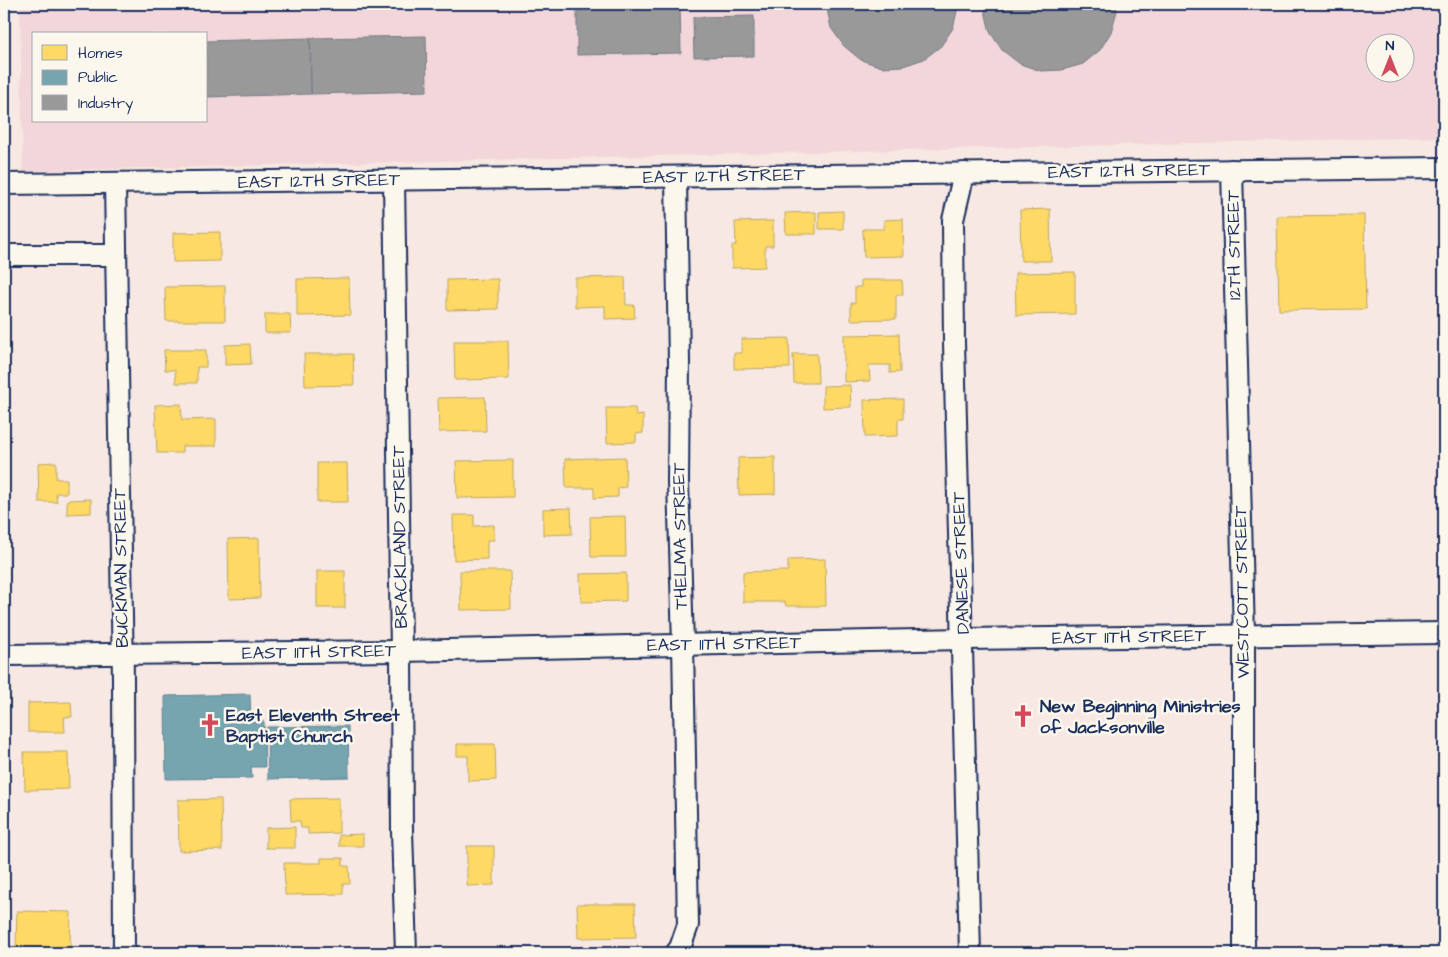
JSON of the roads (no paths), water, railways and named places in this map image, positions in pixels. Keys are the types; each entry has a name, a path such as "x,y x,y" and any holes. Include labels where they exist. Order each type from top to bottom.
{"street":[{"name":"EAST 12TH STREET","path":"4,184 1444,168"},
{"name":"12TH STREET","path":"1232,170 1235,320"},
{"name":"DANESE STREET","path":"964,173 953,220 954,343 970,953"},
{"name":"THELMA STREET","path":"676,177 679,362 678,482 688,925 680,948 676,953"},
{"name":"BRACKLAND STREET","path":"394,180 406,953"},
{"name":"BUCKMAN STREET","path":"115,183 124,953"},
{"path":"4,255 116,255"},
{"name":"WESTCOTT STREET","path":"1235,320 1244,636 1244,953"},
{"name":"EAST 11TH STREET","path":"4,655 401,651 963,639 1444,633"}],"place":[{"name":"New Beginning Ministries of Jacksonville","path":"1023,716"},
{"name":"East Eleventh Street Baptist Church","path":"210,725"}]}
